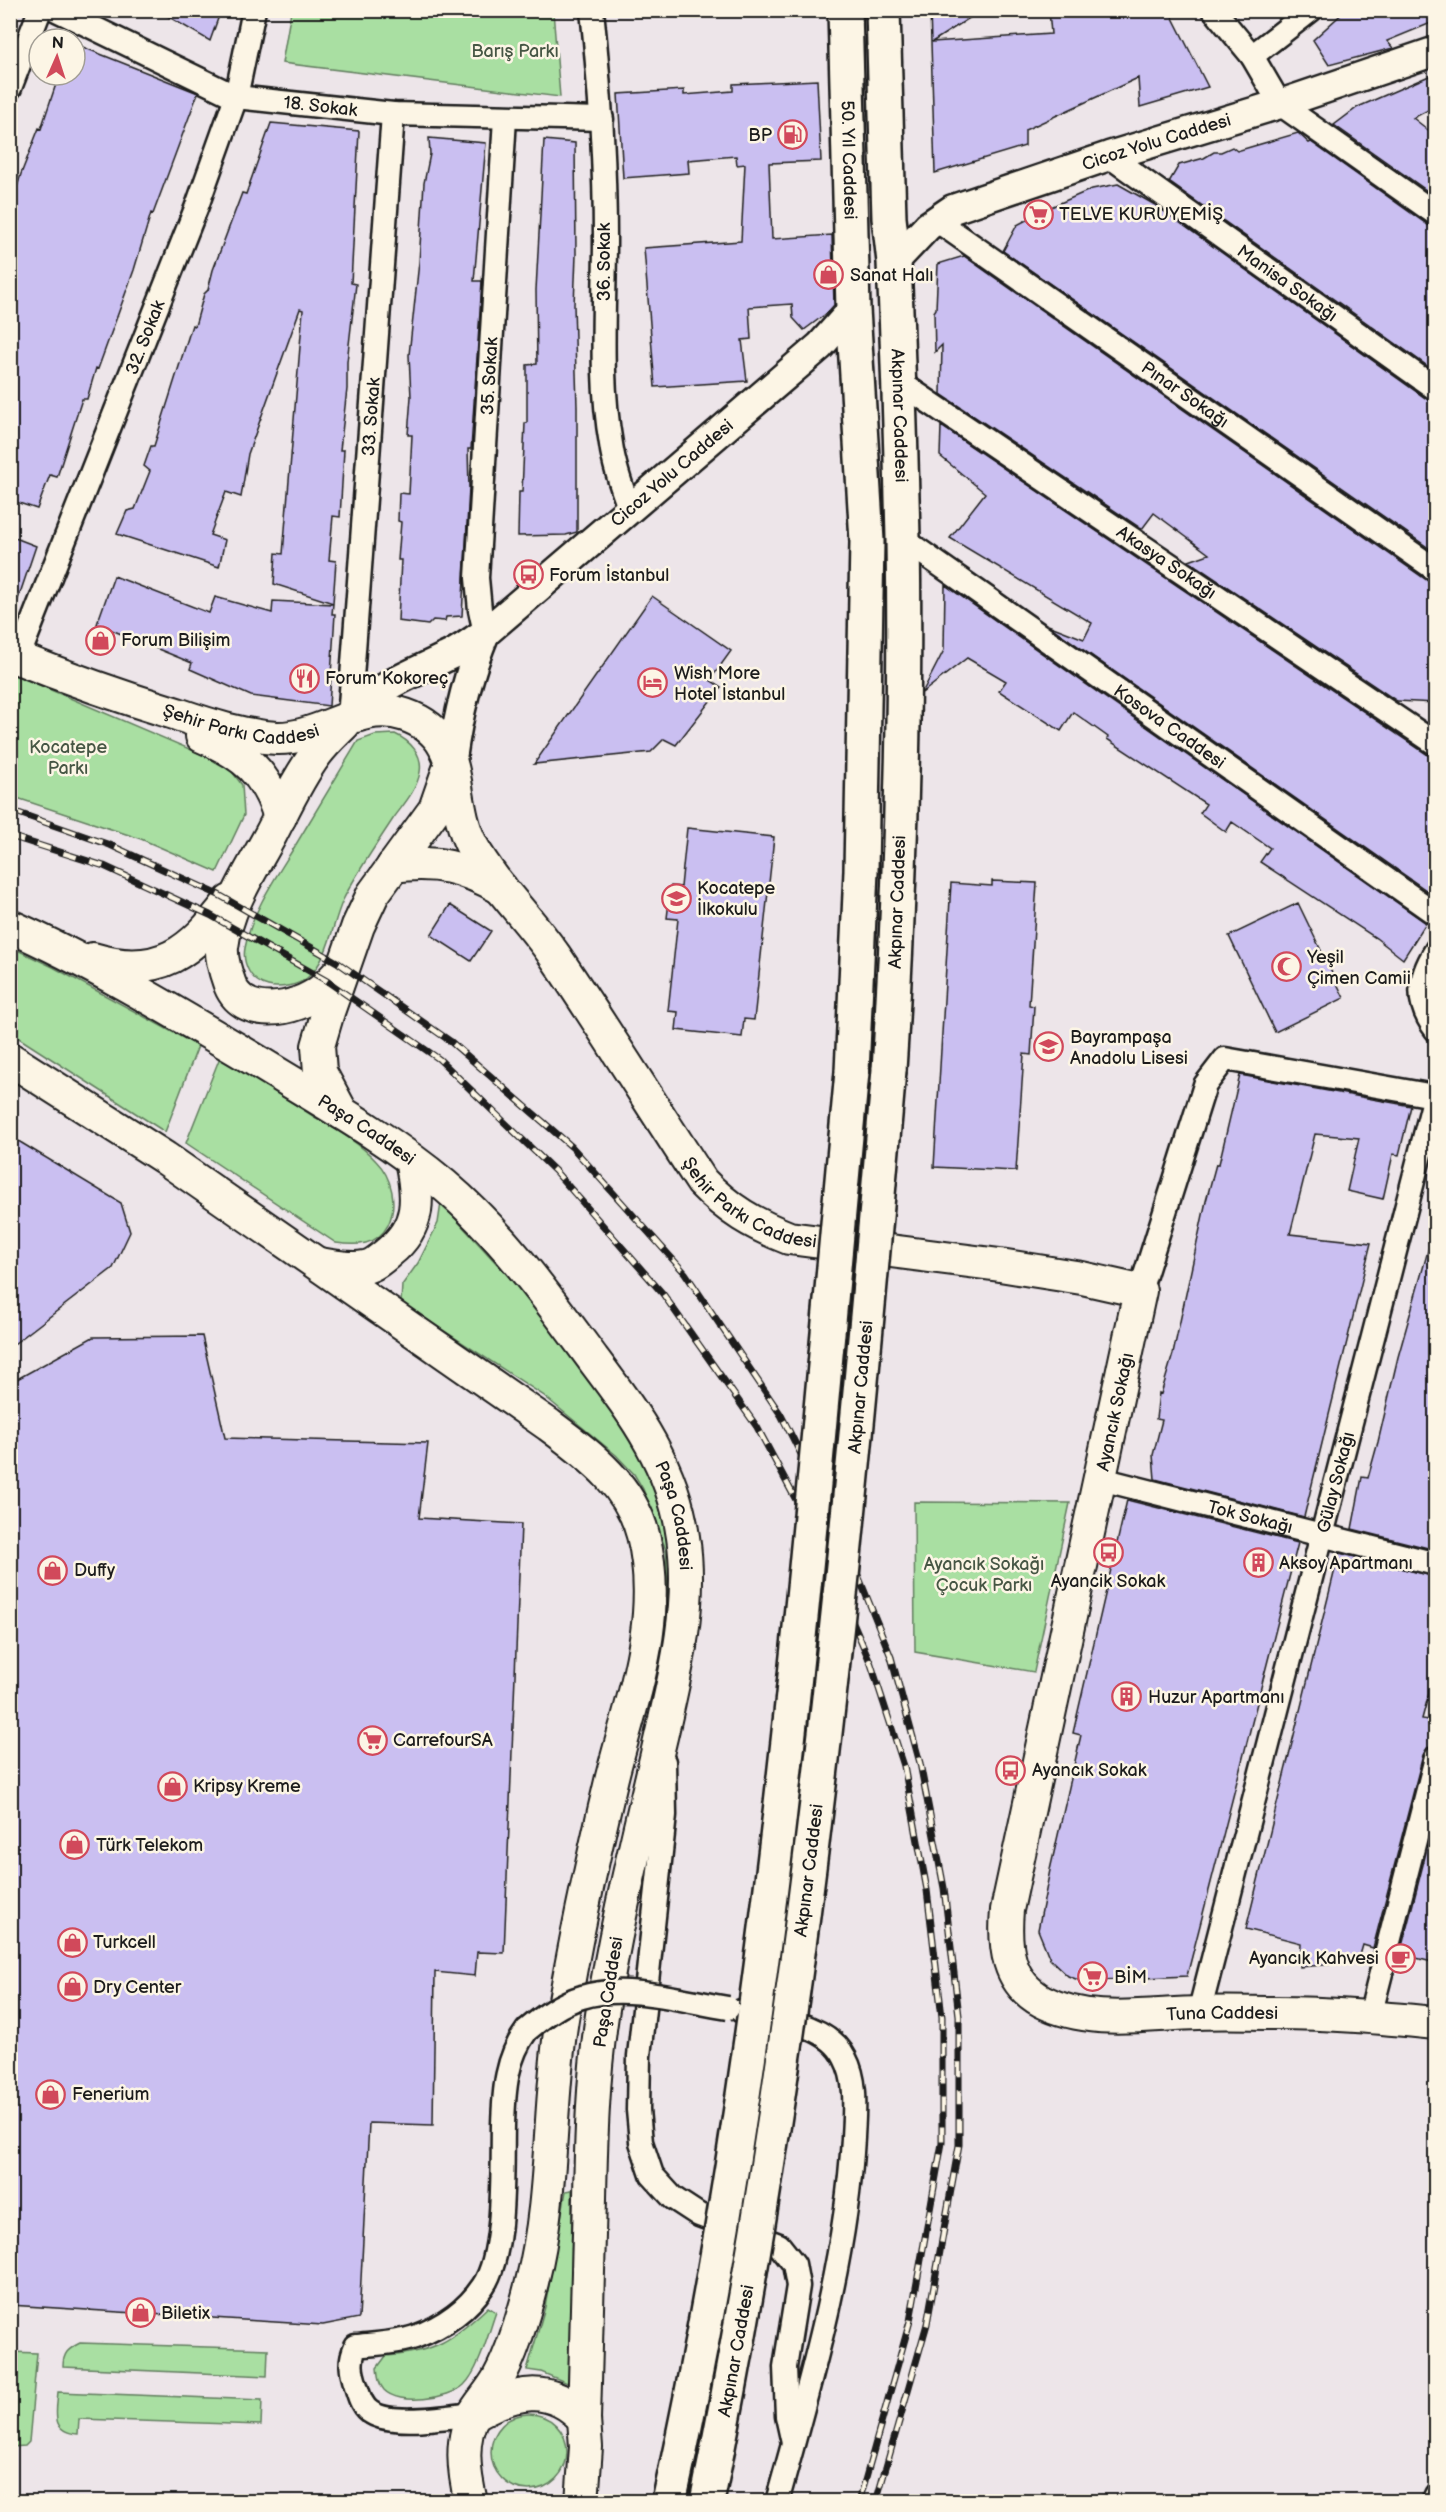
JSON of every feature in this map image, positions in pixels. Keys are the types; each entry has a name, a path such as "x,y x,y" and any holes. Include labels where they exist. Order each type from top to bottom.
{"main road":[{"name":"50. Yıl Caddesi","path":"845,10 853,309"},
{"name":"50. Yıl Caddesi","path":"883,10 889,218 894,262"},
{"path":"853,309 894,262"},
{"name":"Akpınar Caddesi","path":"707,2502 758,2233 804,1908 836,1627 890,1070 895,984 902,736 903,539 894,262"},
{"name":"Akpınar Caddesi","path":"669,2502 706,2323 727,2198 769,1900 791,1709 852,1072 861,871 867,541 853,309"},
{"name":"Şehir Parkı Caddesi","path":"14,656 132,700 243,734 278,738 305,735 368,711 385,710 404,714 426,724 445,745 452,759 461,823 473,848 501,889 554,953 702,1182 724,1204 756,1225 789,1238 1000,1265 1082,1278 1140,1291"},
{"name":"Şehir Parkı Caddesi","path":"132,700 187,729 224,745 245,758 273,796 280,817"},
{"name":"Şehir Parkı Caddesi","path":"349,719 316,754 244,884 228,918 222,949 225,970 232,993 241,1003 261,1008 282,1009 300,1003 321,991 341,971 373,894 435,809 452,759"},
{"name":"Şehir Parkı Caddesi","path":"393,866 415,863 453,867 477,874 501,889"},
{"path":"57,948 119,966 147,966 172,958 213,924 244,884"},
{"name":"Paşa Caddesi","path":"10,926 57,948 218,1038 342,1114 411,1160 445,1186 517,1261 629,1407 663,1464 676,1500 684,1539 686,1589 673,1678 610,1967 593,2085 584,2419 586,2447 578,2499"},
{"path":"341,971 318,1046 320,1072 342,1114"},
{"name":"Paşa Caddesi","path":"10,1059 165,1158 549,1425 594,1460 614,1479 633,1507 643,1535 649,1568 650,1603 646,1641 633,1703 593,1861 561,2020 543,2227 532,2281 516,2334 498,2378 473,2414 464,2439 477,2498"},
{"path":"318,1264 348,1268 367,1267 404,1239 412,1225 417,1202 416,1181 411,1160"},
{"name":"Ayancık Sokağı","path":"1019,1983 1008,1961 1005,1939 1007,1910 1140,1291"},
{"name":"Tuna Caddesi","path":"1019,1983 1041,2001 1067,2011 1099,2016 1280,2013 1370,2016 1436,2023"},
{"path":"473,2414 500,2399 524,2393 549,2396 572,2405 584,2419"}],"street":[{"path":"10,88 40,10"},
{"name":"18. Sokak","path":"57,10 236,97 393,114 602,119"},
{"name":"32. Sokak","path":"14,656 197,206 236,97 254,10"},
{"name":"36. Sokak","path":"592,10 602,119 605,238 603,338 607,409 611,445 630,510"},
{"path":"1214,10 1252,56 1280,104 1436,214"},
{"path":"1252,56 1311,10"},
{"name":"Cicoz Yolu Caddesi","path":"894,262 936,220 953,209 1109,156 1280,104 1436,51"},
{"name":"33. Sokak","path":"349,719 393,114"},
{"name":"35. Sokak","path":"485,633 477,578 505,118"},
{"name":"Manisa Sokağı","path":"1109,156 1436,389"},
{"name":"Pınar Sokağı","path":"936,220 1436,570"},
{"name":"Cicoz Yolu Caddesi","path":"349,719 366,700 394,681 446,657 485,633 820,346 853,309"},
{"name":"Akasya Sokağı","path":"898,381 1436,744"},
{"name":"Kosova Caddesi","path":"903,539 1436,914"},
{"path":"452,759 467,681 485,633"},
{"path":"1436,950 1420,986 1422,1006 1436,1030"},
{"name":"Ayancık Sokağı","path":"1140,1291 1205,1085 1225,1059 1435,1094"},
{"name":"Gülay Sokağı","path":"1199,2013 1435,1094"},
{"name":"Tok Sokağı","path":"1101,1479 1436,1564"},
{"path":"663,1726 665,1815 639,2056 638,2110 641,2142 651,2175 673,2198 699,2215 779,2245 794,2264 798,2286 785,2367 787,2416 793,2443"},
{"path":"1370,2016 1436,1758"},
{"path":"473,2414 428,2420 372,2414 362,2403 350,2366 357,2346 413,2338 442,2326 465,2307 484,2285 494,2261 501,2207 507,2070 518,2042 527,2030 552,2010 583,1996 610,1993 642,1993 728,2008 806,2026 830,2040 845,2057 852,2080 855,2105 852,2158 844,2228 820,2339 777,2502"},
{"path":"1433,2502 1436,2494"}],"green space":[{"name":"Barış Parkı","path":"291,11 553,11 560,97 282,63"},
{"name":"Kocatepe Parkı","path":"11,673 227,765 242,785 244,815 217,872 141,839 11,796"},
{"path":"395,734 410,744 419,759 420,772 413,791 348,890 325,952 314,970 307,978 283,987 262,984 249,972 244,954 248,934 266,895 358,741 375,735"},
{"path":"11,947 53,967 198,1046 165,1132 11,1033"},
{"path":"220,1057 346,1136 382,1167 392,1191 393,1208 388,1225 378,1237 359,1244 336,1243 186,1143"},
{"path":"441,1203 532,1302 618,1416 656,1479 671,1541 671,1621 660,1668 668,1595 666,1550 643,1489 634,1474 616,1455 543,1395 401,1303 402,1285 418,1263 438,1223"},
{"name":"Ayancık Sokağı Çocuk Parkı","path":"914,1502 1070,1503 1034,1672 915,1652"},
{"path":"572,2190 570,2384 541,2372 527,2370 545,2307 566,2191"},
{"path":"488,2307 496,2312 479,2361 464,2385 447,2394 424,2399 401,2398 384,2390 379,2382 377,2368 386,2356 418,2351 442,2343"},
{"path":"80,2343 268,2349 267,2376 63,2367 67,2352"},
{"path":"11,2352 37,2353 29,2442 25,2446 11,2447"},
{"path":"58,2392 262,2400 261,2425 79,2419 78,2434 69,2433 59,2426 57,2420"},
{"path":"522,2414 536,2414 550,2420 561,2431 567,2445 564,2467 556,2479 536,2490 522,2490 508,2484 497,2473 491,2459 491,2445 497,2431 508,2420"}],"building":[{"path":"157,10 221,10 210,41"},
{"path":"930,10 982,10 932,42 1051,34 1049,10 1104,10 1104,17 1171,14 1208,87 1140,107 1138,78 1025,130 1025,146 935,173"},
{"path":"1346,10 1436,10 1436,21 1387,41 1393,48 1329,65 1313,40"},
{"path":"87,49 198,93 153,214 151,213 134,270 98,369 96,368 87,399 82,399 57,477 50,475 37,509 10,500 10,210 21,174 39,128 41,129 55,87 87,87"},
{"path":"1436,73 1436,106 1413,118 1436,136 1436,197 1334,125 1358,107"},
{"path":"817,80 821,161 769,163 772,239 832,235 834,305 804,330 793,318 792,304 749,307 751,339 742,340 747,381 655,387 644,248 741,241 745,164 737,165 736,156 688,160 689,173 623,178 618,94 684,90 684,95 733,91 733,84"},
{"path":"271,123 359,131 351,283 356,284 340,450 344,450 340,517 333,516 329,560 336,561 333,603 274,584 276,553 283,554 303,310 300,309 248,454 241,497 226,492 210,535 225,540 219,567 117,534 127,511 135,509 150,471 144,466 151,446 154,446 192,325 195,326 204,294 208,290 213,270 242,193 246,194"},
{"path":"1298,133 1309,143 1311,142 1428,225 1436,227 1436,372 1169,182 1179,165 1232,147 1237,151"},
{"path":"429,138 486,143 474,281 482,281 471,449 468,449 469,488 462,616 446,617 445,621 433,620 428,625 398,621 401,560 398,560 401,522 398,521 399,493 409,494 412,435 408,435 411,397 409,355 419,262 424,183 430,154"},
{"path":"544,140 575,143 574,305 577,532 566,535 518,536 519,492 522,492 525,423 527,423 527,365 537,364 536,290"},
{"path":"1118,184 1155,205 1428,400 1436,402 1436,553 1003,251 1017,225 1092,189"},
{"path":"964,256 1428,581 1436,583 1436,703 1397,701 1189,561 1209,554 1154,513 1142,529 941,394 942,345 935,352 934,312 938,264"},
{"path":"941,426 1428,755 1436,757 1436,897 1048,625 1084,639 1092,623 950,538 985,493 940,456"},
{"path":"10,536 36,546 14,611 10,610"},
{"path":"114,576 209,613 215,597 272,613 273,601 333,604 332,614 335,614 329,706 251,696 190,669 192,663 97,624"},
{"path":"945,585 1426,923 1403,959 1376,938 1260,862 1270,848 1232,822 1226,832 1200,813 1206,804 1107,739 1108,737 1073,712 1061,731 999,691 1006,681 967,658 922,693 944,650"},
{"name":"Wish More Hotel İstanbul","path":"652,596 731,651 710,680 721,687 676,745 664,739 651,752 534,764"},
{"path":"687,828 774,837 754,1020 744,1019 742,1037 676,1030 678,1012 668,1011 678,919 667,918 671,886 681,887"},
{"path":"992,881 1037,883 1029,1005 1034,1006 1031,1055 1024,1054 1016,1171 934,1167 951,883 992,886"},
{"name":"Yeşil Çimen Camii","path":"1298,903 1344,998 1275,1032 1229,936"},
{"path":"450,905 491,931 471,961 431,935"},
{"path":"1240,1075 1411,1106 1399,1155 1393,1154 1383,1199 1347,1191 1359,1138 1315,1134 1290,1234 1371,1243 1304,1517 1155,1479 1153,1455 1162,1420 1156,1419 1159,1393 1161,1394 1173,1354 1206,1201 1216,1164 1219,1164"},
{"path":"10,1136 121,1203 130,1232 113,1268 10,1347"},
{"path":"1429,1247 1436,1248 1436,1550 1352,1529 1362,1477 1368,1478 1398,1357"},
{"path":"202,1336 225,1438 428,1443 419,1518 521,1524 504,1953 477,1952 475,1976 435,1972 433,2125 369,2123 359,2318 323,2325 10,2305 10,1383 93,1337"},
{"path":"1127,1500 1298,1543 1187,1976 1081,1981 1068,1976 1050,1959 1038,1930 1081,1735 1073,1733"},
{"path":"1339,1553 1436,1577 1436,1668 1422,1719 1436,1721 1436,1745 1427,1748 1423,1755 1373,1948 1363,1945 1358,1962 1300,1967 1301,1943 1246,1929"},
{"path":"1436,1814 1436,1963 1400,1954"}],"railway":[{"path":"10,810 110,845 219,895 337,962 450,1041 572,1147 685,1273 781,1415 841,1533 891,1657 920,1763 944,1888 959,2016 959,2145 927,2324 876,2502"},
{"path":"10,836 104,866 210,915 327,981 439,1059 555,1171 663,1294 757,1427 819,1543 871,1664 904,1766 927,1890 942,2017 942,2143 910,2321 859,2502"}],"place":[{"name":"BP","path":"793,135"},
{"name":"TELVE KURUYEMİŞ","path":"1038,214"},
{"name":"Sanat Halı","path":"829,275"},
{"name":"Forum İstanbul","path":"528,575"},
{"name":"Forum Bilişim","path":"100,640"},
{"name":"Forum Kokoreç","path":"304,678"},
{"name":"Wish More Hotel İstanbul","path":"653,683"},
{"name":"Kocatepe İlkokulu","path":"676,898"},
{"name":"Yeşil Çimen Camii","path":"1286,967"},
{"name":"Bayrampaşa Anadolu Lisesi","path":"1049,1047"},
{"name":"Ayancik Sokak","path":"1108,1552"},
{"name":"Aksoy Apartmanı","path":"1258,1563"},
{"name":"Duffy","path":"53,1570"},
{"name":"Huzur Apartmanı","path":"1127,1697"},
{"name":"CarrefourSA","path":"372,1740"},
{"name":"Ayancık Sokak","path":"1011,1770"},
{"name":"Kripsy Kreme","path":"172,1786"},
{"name":"Türk Telekom","path":"75,1845"},
{"name":"Turkcell","path":"72,1942"},
{"name":"Ayancık Kahvesi","path":"1400,1958"},
{"name":"BİM","path":"1093,1977"},
{"name":"Dry Center","path":"72,1987"},
{"name":"Fenerium","path":"51,2094"},
{"name":"Biletix","path":"140,2313"}]}
